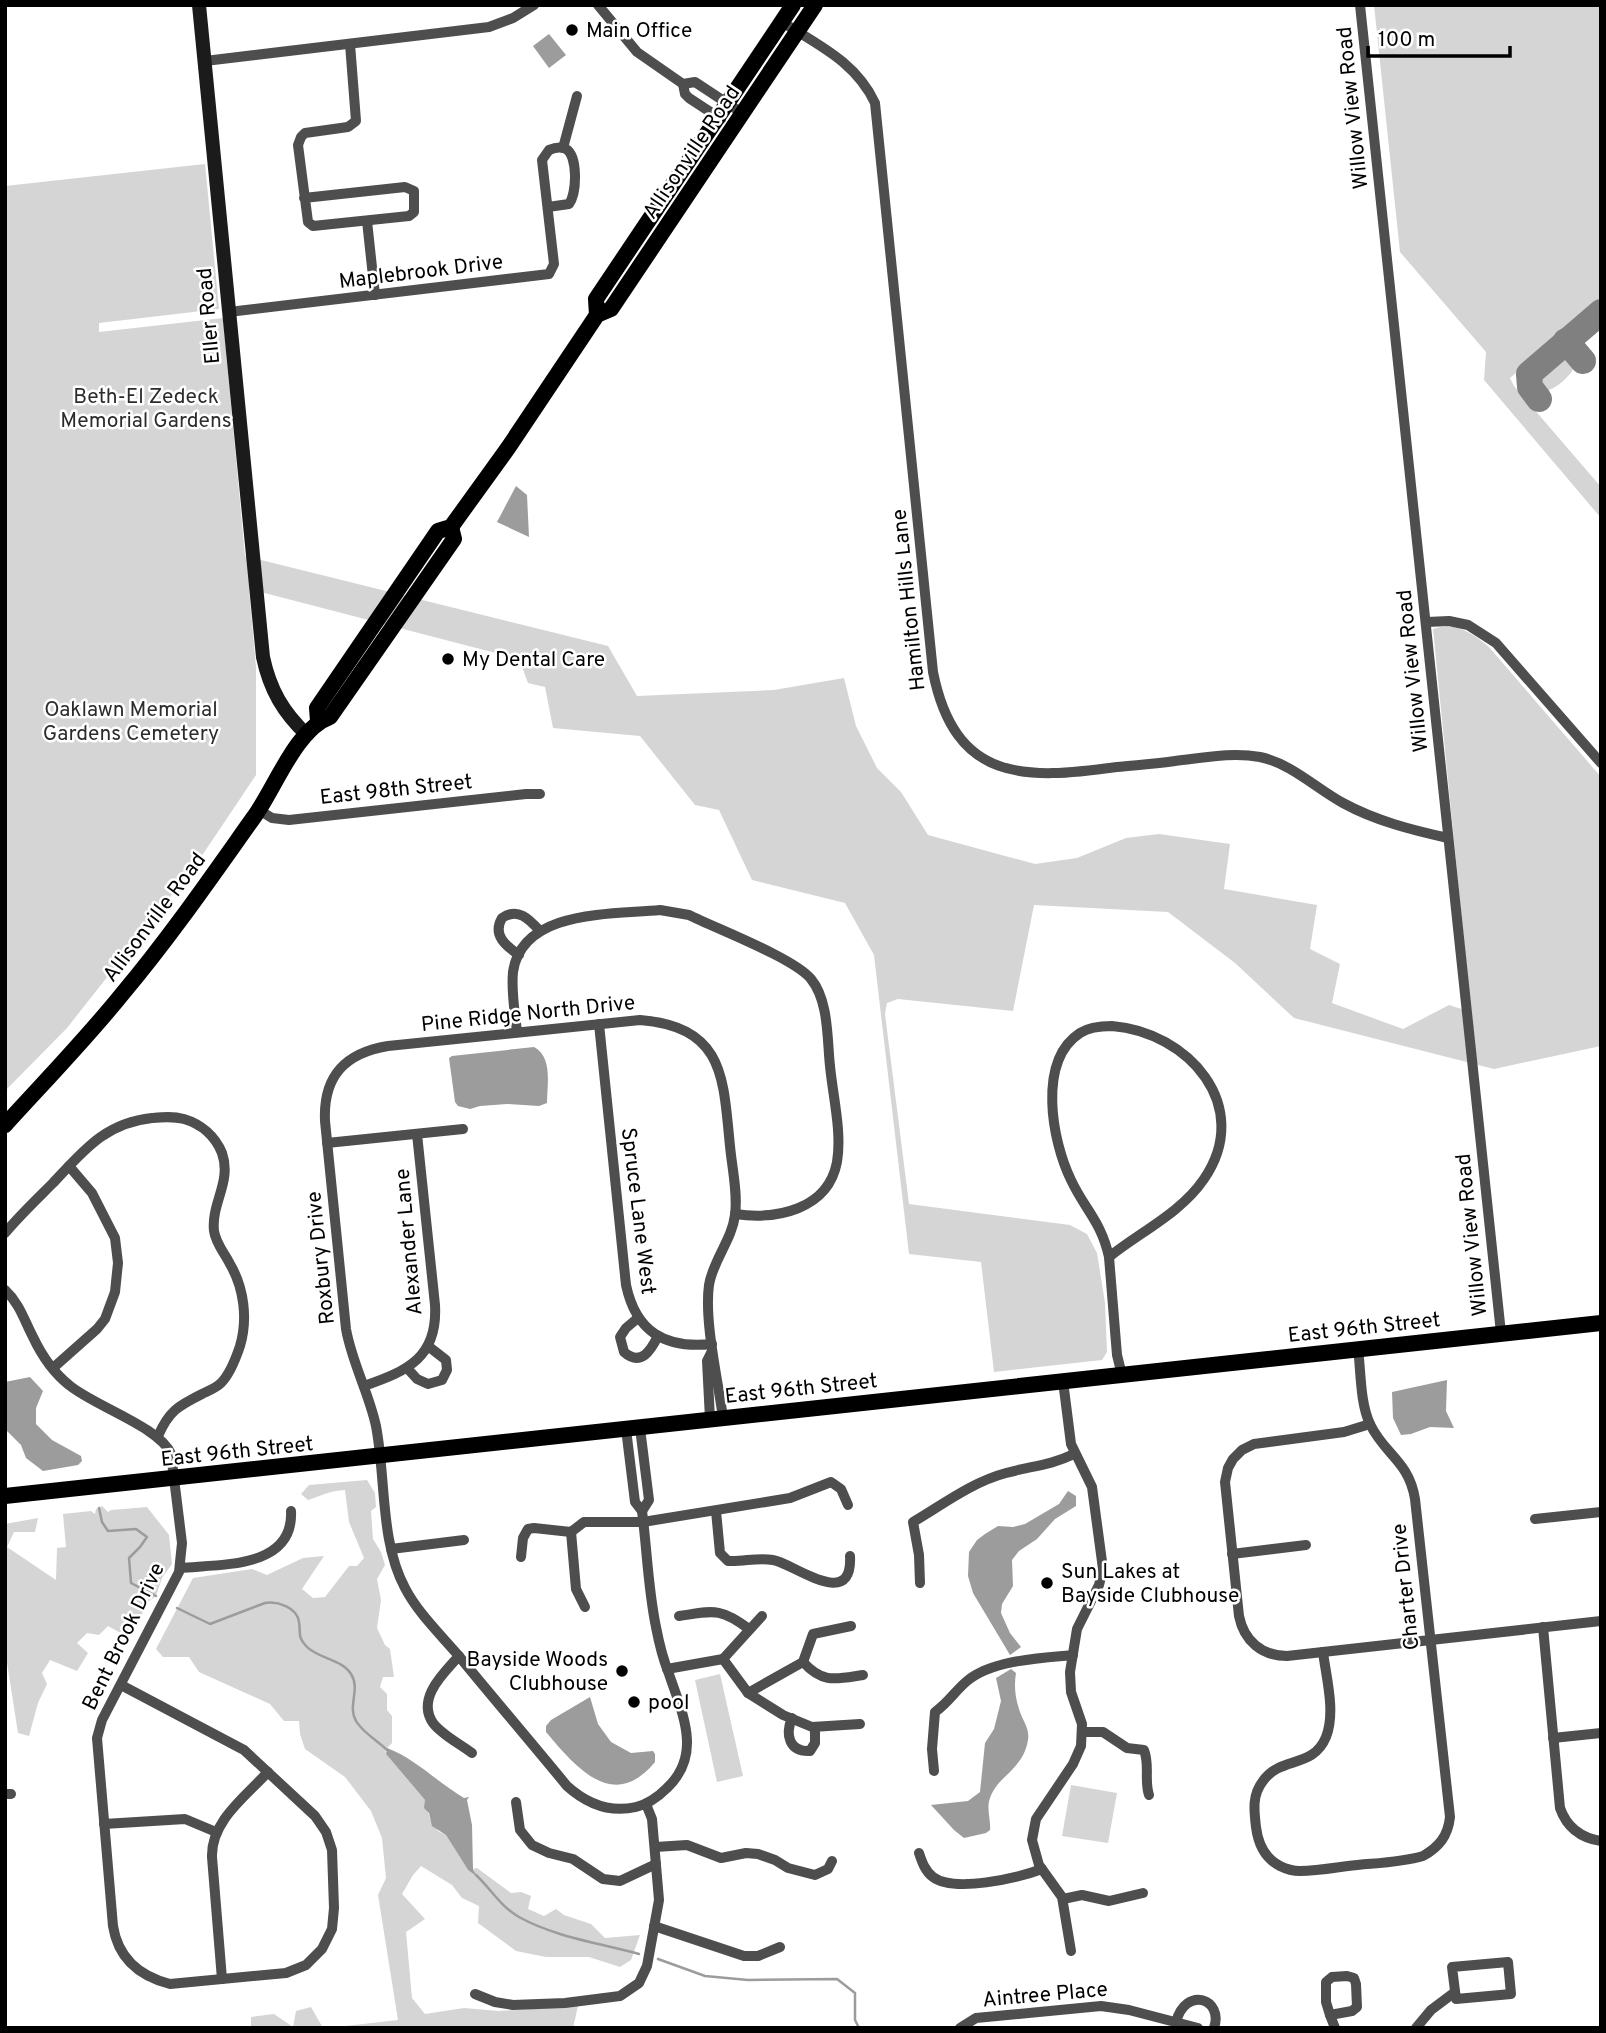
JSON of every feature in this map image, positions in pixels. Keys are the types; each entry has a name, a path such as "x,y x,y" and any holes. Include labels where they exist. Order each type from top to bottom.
{"main road":[{"name":"Allisonville Road","path":"597,314 596,299 793,5"},
{"name":"Allisonville Road","path":"5,1125 131,984 259,810 292,753 318,721 317,708 438,531 452,527 597,314 611,309 815,5"},
{"name":"East 96th Street","path":"5,1496 1601,1322"}],"street":[{"name":"Eller Road","path":"199,5 263,657 278,701 285,713 307,735"},
{"path":"205,61 489,27 513,18 534,5"},
{"path":"598,5 637,52 683,84 685,94 689,98 719,117 738,120"},
{"name":"Willow View Road","path":"1360,5 1501,1334"},
{"name":"Hamilton Hills Lane","path":"782,22 852,68 870,91 875,103 933,673 938,699 945,716 965,744 1002,768 1039,775 1210,756 1263,758 1281,763 1342,802 1374,818 1448,838"},
{"path":"304,198 405,187 414,191 414,212 410,216 367,221 313,226 308,222 304,198 298,145 300,137 311,131 348,127 356,121 350,44"},
{"path":"683,84 695,82 728,103 738,120"},
{"name":"Maplebrook Drive","path":"229,312 549,274 554,264 542,159 549,150 563,148 577,96"},
{"path":"548,207 569,204 575,194 572,156 563,148"},
{"path":"367,221 375,295"},
{"path":"1427,622 1458,622 1477,630 1496,643 1601,763"},
{"name":"East 98th Street","path":"259,810 272,818 289,820 540,794"},
{"path":"517,1032 513,980 519,955 525,944 540,931 561,921 580,918 660,910 689,915 805,971 819,994 838,1144 833,1177 809,1204 795,1210 775,1215 735,1214 709,1287 712,1347 707,1361 717,1418"},
{"path":"519,955 501,939 498,929 502,919 511,913 522,915 540,931"},
{"name":"Pine Ridge North Drive","path":"349,1060 368,1049 388,1046 640,1020 664,1023 698,1039 706,1047 722,1077 735,1214"},
{"name":"Spruce Lane West","path":"599,1024 626,1285 632,1309 658,1336 668,1341 712,1347"},
{"path":"1109,1257 1186,1201 1197,1188 1218,1151 1220,1125 1215,1091 1203,1072 1155,1037 1127,1027 1112,1026 1081,1032 1065,1048 1055,1074 1053,1108 1061,1155 1078,1194 1101,1228 1109,1257 1117,1355 1122,1375"},
{"name":"Roxbury Drive","path":"349,1060 339,1070 326,1095 324,1109 327,1143 348,1336 371,1407 381,1456 391,1549 398,1572 407,1592 573,1792 604,1808 630,1808 646,1804"},
{"path":"5,1233 69,1166 105,1133 135,1120 167,1117 187,1120 205,1129 222,1155 225,1181 214,1216 214,1228 216,1241 235,1274 244,1315 240,1345 233,1365 220,1384 175,1408 158,1436 68,1384 53,1368 33,1338 23,1312 5,1290"},
{"path":"327,1143 463,1129"},
{"name":"Alexander Lane","path":"417,1134 436,1305 435,1327 428,1346"},
{"path":"53,1368 105,1319 115,1292 118,1263 115,1238 92,1192 69,1166"},
{"path":"638,1318 620,1337 624,1352 634,1358 643,1357 658,1336"},
{"path":"364,1386 407,1368 428,1346 446,1360 447,1370 442,1380 428,1384 417,1379 407,1368"},
{"name":"Charter Drive","path":"1323,1651 1329,1717 1323,1742 1311,1756 1300,1762 1278,1767 1269,1773 1255,1797 1254,1811 1259,1843 1266,1856 1280,1867 1301,1871 1412,1859 1433,1850 1445,1835 1449,1812 1413,1486 1401,1463 1370,1424 1358,1348"},
{"path":"1063,1381 1070,1440 1074,1454 1090,1480 1103,1564 1099,1585 1077,1629 1073,1655 1070,1685 1082,1732 1075,1760 1033,1827 1033,1850 1042,1869 1063,1899 1071,1951"},
{"path":"1370,1424 1345,1432 1264,1441 1242,1450 1230,1464 1225,1482 1232,1554 1240,1622 1251,1643 1266,1653 1280,1656 1601,1621"},
{"path":"475,1994 495,2002 513,2004 565,2003 620,1996 632,1989 644,1975 659,1900 652,1819 646,1804 664,1792 675,1780 686,1752 686,1724 667,1670 654,1620 643,1516 635,1502 633,1428"},
{"name":"Bent Brook Drive","path":"158,1436 171,1454 182,1543 180,1568 103,1720 97,1741 113,1930 120,1951 137,1970 157,1981 170,1984 222,1979"},
{"path":"920,1583 919,1555 913,1522 971,1487 1006,1473 1049,1465 1074,1454"},
{"path":"521,1557 523,1538 528,1529 571,1532 584,1522 716,1511 790,1498 831,1482 839,1486 848,1504"},
{"path":"180,1568 261,1558 274,1551 285,1537 290,1525 291,1511"},
{"path":"716,1511 720,1553 728,1561 777,1560 812,1579 830,1583 838,1582 845,1576 850,1556"},
{"path":"1535,1519 1601,1512"},
{"path":"571,1532 576,1590 585,1607"},
{"path":"391,1549 464,1540"},
{"path":"1232,1554 1306,1545"},
{"path":"679,1616 724,1613 749,1629"},
{"path":"667,1670 723,1659 762,1616"},
{"path":"748,1693 803,1662 813,1634 851,1626"},
{"path":"1543,1627 1560,1808 1569,1825 1583,1836 1601,1841"},
{"path":"934,1771 932,1749 936,1712 965,1682 1010,1662 1073,1655"},
{"path":"459,1656 435,1684 430,1697 430,1713 438,1727 472,1753"},
{"path":"723,1659 748,1693 792,1718 815,1727 860,1724"},
{"path":"803,1662 815,1674 828,1679 863,1675"},
{"path":"121,1685 247,1753 268,1772 315,1816 331,1845 334,1921 327,1941 314,1958 306,1965 286,1973 222,1979 212,1857 216,1832 224,1819 268,1772"},
{"path":"792,1718 788,1738 800,1751 810,1751 814,1747 815,1727"},
{"path":"1082,1732 1102,1732 1127,1748 1144,1750 1149,1795"},
{"path":"1553,1738 1601,1733"},
{"path":"516,1802 520,1830 532,1845 572,1859 603,1880 620,1881 656,1864"},
{"path":"104,1824 185,1819 216,1832"},
{"path":"655,1847 687,1845 721,1858 746,1853 758,1854 788,1868 812,1875 823,1872 832,1861"},
{"path":"919,1853 930,1874 950,1884 1014,1878 1042,1869"},
{"path":"1063,1899 1082,1895 1109,1901 1143,1893"},
{"path":"654,1926 744,1956 758,1956 780,1947"},
{"path":"1508,1962 1511,1994 1455,1999 1455,1992 1452,1967 1508,1962"},
{"path":"1330,2015 1356,2008 1356,1984 1351,1977 1332,1977 1326,1982 1325,1993 1330,2015 1335,2028"},
{"path":"1416,2028 1431,2010 1455,1992"},
{"path":"1176,2022 1182,2006 1190,2000 1198,2000 1213,2008 1216,2017 1214,2028"},
{"name":"Aintree Place","path":"960,2028 976,2018 1092,2006 1115,2007 1198,2028"}],"green space":[{"path":"1374,5 1601,5 1601,300 1510,378 1601,487 1601,518 1484,380 1486,352 1400,252"},
{"path":"205,164 219,309 99,323 99,332 223,318 245,556 608,646 637,696 774,690 844,678 856,726 877,768 901,792 928,835 1035,864 1077,858 1126,838 1159,834 1230,844 1224,889 1317,905 1310,949 1340,964 1332,1003 1403,1029 1449,1005 1471,1012 1433,629 1456,627 1489,647 1601,777 1601,1046 1494,1069 1294,1018 1235,963 1168,912 1034,905 1013,1011 898,999 887,1003 885,1014 909,1204 1070,1225 1087,1234 1097,1253 1105,1303 1107,1352 1102,1360 994,1372 981,1262 909,1254 874,955 845,903 752,880 719,810 695,805 640,736 553,728 545,687 528,683 519,659 249,589 256,667 256,775 197,863 67,1028 5,1091 5,186"},
{"path":"1561,357 1568,357 1575,365 1558,385 1545,391 1539,384 1539,376"},
{"path":"367,1480 375,1493 376,1507 371,1511 373,1539 385,1565 377,1579 381,1600 377,1628 385,1645 390,1649 394,1677 383,1677 380,1687 387,1694 387,1710 392,1716 392,1743 385,1750 386,1754 425,1800 430,1819 438,1831 446,1835 468,1870 477,1868 511,1893 521,1892 531,1896 528,1909 544,1916 556,1909 564,1915 591,1924 605,1938 640,1935 631,1960 620,1967 589,1957 546,1957 516,1951 478,1923 479,1906 462,1898 452,1885 421,1866 402,1894 425,1919 406,1932 412,1998 425,2014 464,2008 499,2011 578,2006 573,2028 328,2028 398,2020 378,1895 386,1878 382,1838 371,1811 345,1777 305,1749 299,1721 284,1721 270,1704 199,1672 189,1657 163,1657 156,1649 193,1578 252,1569 267,1575 303,1558 324,1556 302,1589 313,1598 325,1597 349,1566 357,1566 364,1558 349,1522 345,1490 308,1500 301,1494 309,1485"},
{"path":"102,1506 108,1512 147,1507 169,1535 172,1564 162,1578 156,1596 145,1604 141,1618 126,1636 108,1626 99,1635 87,1633 77,1643 88,1653 77,1671 50,1660 42,1673 47,1684 38,1703 29,1736 18,1733 5,1650 5,1524 38,1518 35,1532 14,1532 7,1547 56,1580 57,1548 66,1547 63,1514 91,1511 95,1514 96,1509"},
{"path":"720,1674 743,1776 717,1782 695,1680"},
{"path":"1071,1785 1117,1793 1108,1843 1062,1836"},
{"path":"311,2007 323,2028 251,2028 251,2017 274,2014 293,2027 296,2011"}],"shaded area":[{"path":"549,34 566,55 549,68 533,46"},
{"path":"516,486 527,495 529,537 497,522"},
{"path":"534,1047 544,1057 546,1064 547,1103 539,1106 507,1104 470,1109 458,1106 455,1102 449,1058"},
{"path":"30,1377 43,1391 36,1408 36,1424 52,1440 81,1456 82,1461 78,1465 43,1471 26,1458 21,1445 5,1429 5,1382"},
{"path":"1447,1380 1446,1411 1454,1428 1430,1427 1401,1435 1393,1418 1392,1392"},
{"path":"1068,1491 1076,1496 1076,1506 1055,1519 1012,1560 1013,1586 1002,1604 1001,1613 1010,1633 1021,1647 1010,1655 973,1593 968,1576 969,1552 985,1534 998,1526 1013,1527 1025,1524 1059,1504"},
{"path":"1011,1669 1016,1673 1017,1700 1028,1732 1028,1740 1021,1758 990,1798 990,1830 964,1838 931,1805 968,1801 980,1792 985,1743 994,1729 1001,1701 996,1678"},
{"path":"590,1697 598,1724 611,1742 631,1753 653,1751 655,1754 655,1762 640,1777 625,1784 597,1780 570,1759 546,1732 546,1726 551,1720"},
{"path":"387,1748 407,1758 464,1798 469,1797 467,1800 472,1825 473,1870 478,1877 468,1870 446,1835 432,1826 429,1813 424,1808 425,1800 386,1754"}],"waterway":[{"path":"99,1508 102,1522 108,1531 136,1529 147,1537 129,1558 131,1583 156,1596"},
{"path":"177,1608 210,1624 265,1603 281,1604 291,1609 299,1622 303,1643 317,1654 342,1665 351,1674 355,1686 353,1709 356,1721 387,1750"},
{"path":"476,1875 507,1908 533,1924 562,1935 639,1954"},
{"path":"658,1959 705,1976 748,1980 837,1979 855,1993 855,2020 859,2028"}],"taxiway":[{"path":"1539,399 1530,387 1529,374 1601,312"},
{"path":"1566,341 1583,361"}],"place":[{"name":"Main Office","path":"572,30"},
{"name":"My Dental Care","path":"448,659"},
{"name":"Sun Lakes at Bayside Clubhouse","path":"1047,1583"},
{"name":"Bayside Woods Clubhouse","path":"622,1671"},
{"name":"pool","path":"634,1702"}],"park label":[{"name":"Beth-El Zedeck Memorial Gardens","path":"146,408"},
{"name":"Oaklawn Memorial Gardens Cemetery","path":"131,721"}]}
